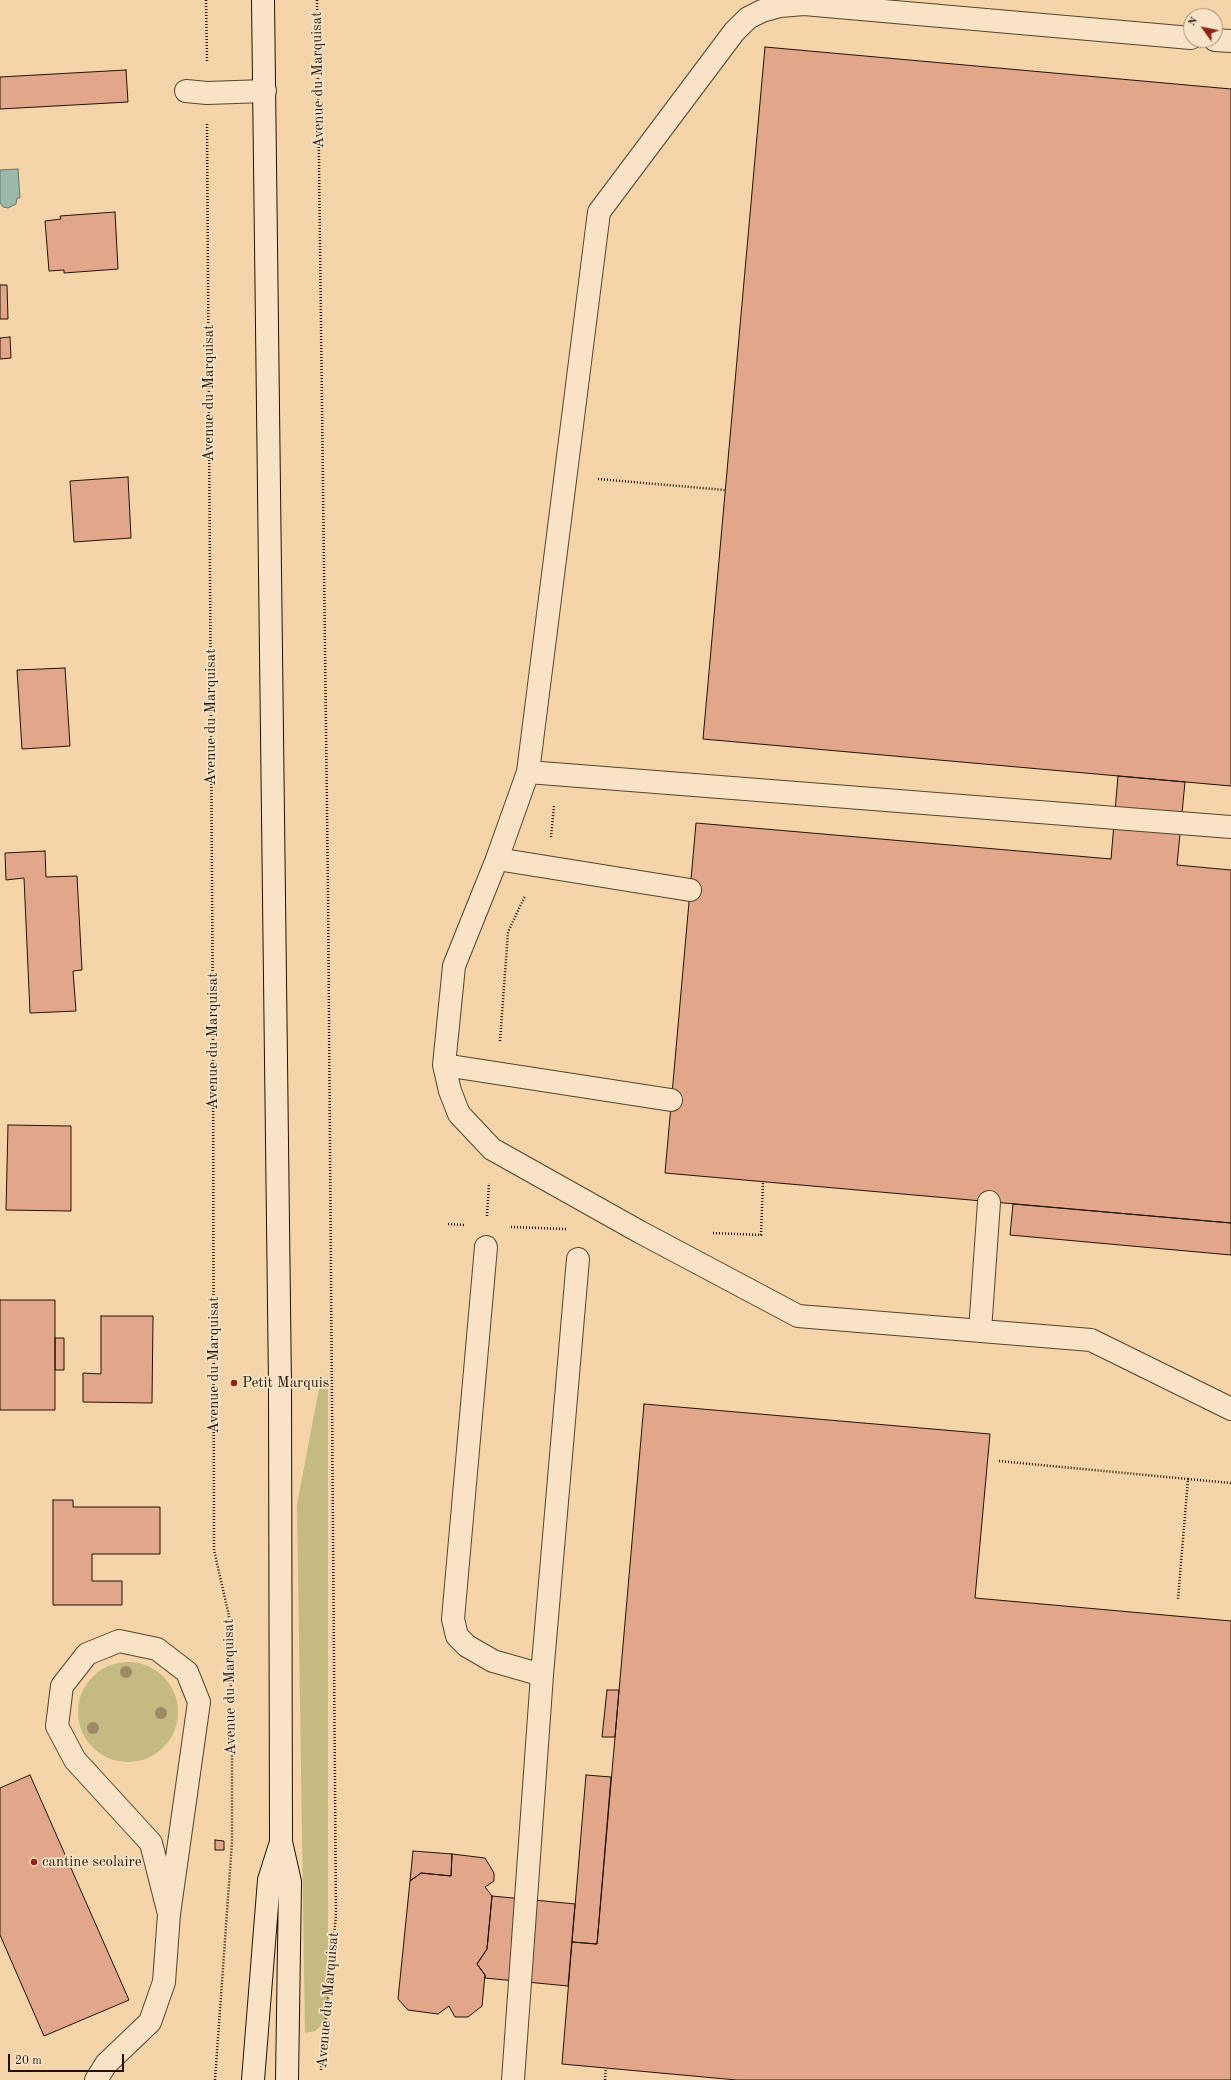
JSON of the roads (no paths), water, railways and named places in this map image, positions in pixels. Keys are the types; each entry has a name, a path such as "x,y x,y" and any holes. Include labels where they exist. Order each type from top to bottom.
{"main road":[{"path":"263,0 280,1385 281,1842 290,1882 286,2080"},
{"path":"1183,37 804,4 780,6 762,11 748,18 734,32 599,212 528,772 497,859 454,966 444,1065 450,1091 459,1114 492,1149 640,1232 798,1316 1091,1340 1231,1408"},
{"path":"186,91 207,93 265,91"},
{"path":"528,772 1231,827"},
{"path":"497,859 690,890"},
{"path":"444,1065 671,1100"},
{"path":"980,1331 990,1202"},
{"path":"486,1247 452,1619 457,1636 467,1646 493,1661 542,1675"},
{"path":"513,2080 542,1675 578,1259"},
{"path":"96,2080 106,2064 150,2022 164,1982 169,1914 199,1702 187,1672 157,1649 119,1641 87,1654 62,1686 57,1726 76,1760 151,1843 169,1914"},
{"path":"253,2080 269,1880 281,1842"}],"place":[{"name":"Petit Marquis","path":"234,1383"},
{"name":"cantine scolaire","path":"34,1862"}]}
